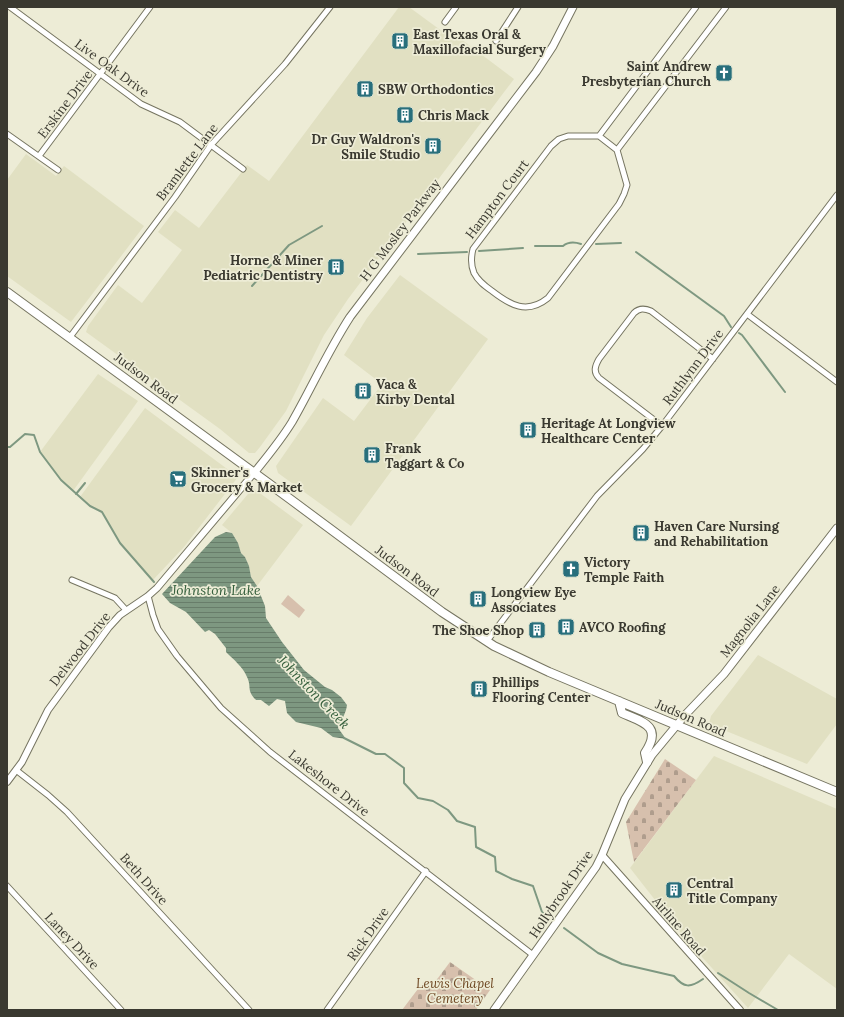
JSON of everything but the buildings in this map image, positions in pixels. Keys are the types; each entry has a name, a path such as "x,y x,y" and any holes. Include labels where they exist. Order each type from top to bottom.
{"main road":[{"name":"H G Mosley Parkway","path":"254,474 292,422 326,357 350,317 540,66 555,42 573,7"},
{"name":"Judson Road","path":"7,292 442,612 487,642 535,666 837,792"},
{"name":"Magnolia Lane","path":"676,725 728,670 837,528"},
{"path":"619,701 622,713 649,726 652,732 653,738 645,753 647,762"},
{"name":"Hollybrook Drive","path":"494,1010 594,871 602,856 621,806 647,762 676,725"}],"street":[{"name":"Live Oak Drive","path":"10,7 143,105 180,122 243,169"},
{"name":"Erskine Drive","path":"39,156 150,7"},
{"name":"Bramlette Lane","path":"70,337 175,197 211,145 285,64 330,7"},
{"path":"446,22 456,7"},
{"path":"496,41 518,7"},
{"path":"696,7 599,136 617,150 726,7"},
{"path":"7,134 58,170"},
{"name":"Hampton Court","path":"599,136 568,136 562,137 555,142 474,247 471,261 474,273 481,283 511,304 528,307 542,302 553,291 624,194 626,180 617,150"},
{"name":"Ruthlynn Drive","path":"487,642 597,496 643,449 662,426 837,195"},
{"path":"662,426 599,378 595,371 595,366 599,359 629,319 639,309 651,311 713,359"},
{"path":"747,314 837,382"},
{"name":"Delwood Drive","path":"7,782 26,754 44,716 109,628 126,610 148,596 162,583 254,474"},
{"path":"72,580 115,598 126,610"},
{"name":"Lakeshore Drive","path":"148,596 154,620 163,637 206,692 226,713 270,752 534,955"},
{"name":"Beth Drive","path":"16,770 68,812 249,1010"},
{"name":"Airline Road","path":"602,856 740,1010"},
{"name":"Rick Drive","path":"327,1010 426,871"},
{"name":"Laney Drive","path":"7,886 121,1010"}],"shaded area":[{"path":"399,7 409,7 454,40 457,36 514,79 348,299 324,335 286,411 255,453 249,453 220,429 86,332 88,326 118,285 142,303 182,250 158,232 175,210 199,228 247,165 269,181"},
{"path":"26,154 56,176 64,166 144,226 71,322 7,276 7,180"},
{"path":"400,275 488,339 351,526 278,473 276,466 323,398 354,421 382,384 344,355 367,318"},
{"path":"98,374 138,401 73,491 61,480 40,452"},
{"path":"145,408 238,477 184,547 152,581 120,543 102,512 90,506 80,497"},
{"path":"253,488 303,525 257,586 251,577 249,566 245,557 241,553 238,543 232,533 222,525"},
{"path":"758,655 837,699 837,724 807,764 709,724 711,716"},
{"path":"714,756 837,809 837,989 789,954 748,1008 684,937 630,868"}],"green space":[{"path":"288,595 305,610 299,618 281,604"},
{"path":"665,759 696,780 634,862 626,822"},
{"name":"Lewis Chapel Cemetery","path":"450,962 490,990 476,1010 402,1010 424,981 432,986"}],"water":[{"name":"Johnston Lake","path":"226,532 232,533 238,543 241,553 245,557 249,566 251,577 257,586 265,606 266,618 282,642 304,670 325,687 341,697 347,705 345,714 338,728 346,739 333,737 321,728 296,722 287,713 285,701 277,699 269,706 261,700 256,700 251,694 245,673 238,663 226,652 226,648 215,634 209,630 205,632 186,612 170,603 162,594 215,537"}],"waterway":[{"path":"252,286 289,245 322,226"},
{"path":"535,246 563,246 572,242 581,244"},
{"path":"596,244 621,243"},
{"path":"479,251 523,248"},
{"path":"418,254 467,252"},
{"path":"636,252 724,316 731,327"},
{"path":"739,333 785,392"},
{"name":"Johnston Creek","path":"7,447 10,447 25,434 34,435 40,452 61,480 90,506 102,512 120,543 154,582"},
{"path":"76,494 85,483"},
{"name":"Johnston Creek","path":"344,738 376,754 385,754 404,768 404,783 418,798 433,801 448,810 457,821 475,827 476,847 495,857 496,871 512,879 533,886 542,912 546,915"},
{"name":"Johnston Creek","path":"564,928 598,953 622,964 674,976 684,985 691,985 703,979"},
{"name":"Johnston Creek","path":"718,973 778,1010"}],"place":[{"name":"East Texas Oral & Maxillofacial Surgery","path":"400,41"},
{"name":"Saint Andrew Presbyterian Church","path":"724,73"},
{"name":"SBW Orthodontics","path":"365,89"},
{"name":"Chris Mack","path":"405,115"},
{"name":"Dr Guy Waldron's Smile Studio","path":"433,146"},
{"name":"Horne & Miner Pediatric Dentistry","path":"336,267"},
{"name":"Vaca & Kirby Dental","path":"363,391"},
{"name":"Heritage At Longview Healthcare Center","path":"528,430"},
{"name":"Frank Taggart & Co","path":"372,455"},
{"name":"Skinner's Grocery & Market","path":"178,479"},
{"name":"Haven Care Nursing and Rehabilitation","path":"641,533"},
{"name":"Victory Temple Faith","path":"571,569"},
{"name":"Longview Eye Associates","path":"478,599"},
{"name":"AVCO Roofing","path":"566,627"},
{"name":"The Shoe Shop","path":"537,630"},
{"name":"Phillips Flooring Center","path":"479,689"},
{"name":"Central Title Company","path":"674,890"}]}
